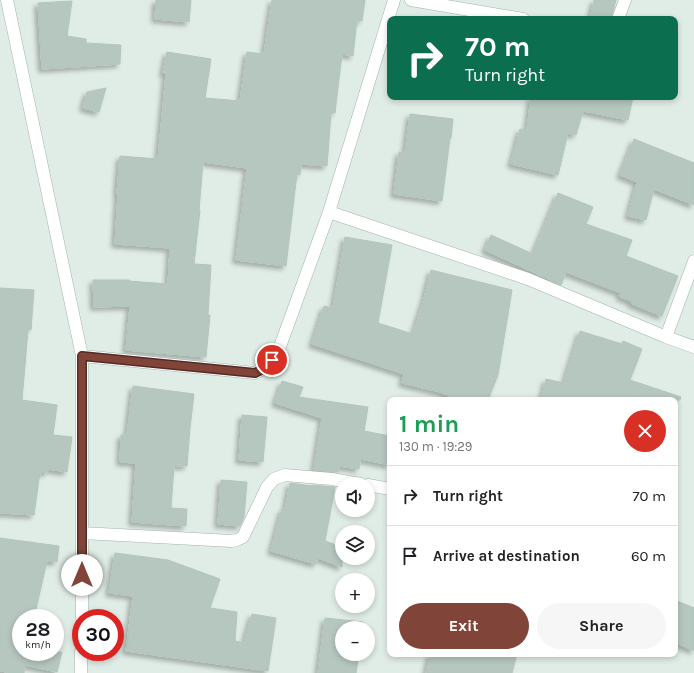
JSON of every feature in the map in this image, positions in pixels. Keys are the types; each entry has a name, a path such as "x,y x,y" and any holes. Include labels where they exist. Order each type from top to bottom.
{"street":[{"path":"7,0 82,356 82,609"},
{"path":"389,16 394,0"},
{"path":"411,0 505,16"},
{"path":"619,16 626,0"},
{"path":"82,356 255,373 267,367 278,352 329,212 387,23"},
{"path":"329,212 528,279 666,338 694,347"},
{"path":"666,338 694,261"},
{"path":"82,533 232,541 237,540 244,537 267,487 274,479 285,474 335,480"},
{"path":"375,486 387,488"},
{"path":"81,661 81,673"}],"building":[{"path":"156,0 191,0 189,22 155,19"},
{"path":"272,0 365,0 362,21 357,20 353,56 342,54 335,113 331,113 327,166 301,164 300,175 297,174 286,266 236,260 247,168 203,162 200,210 194,264 211,265 208,315 210,315 206,357 126,350 130,306 94,307 93,280 129,280 168,284 170,248 115,244 120,156 158,159 166,74 163,73 167,52 211,59 205,98 240,101 247,52 264,54"},
{"path":"594,0 616,0 612,16 591,16"},
{"path":"72,1 67,36 86,39 86,43 121,45 120,64 42,69 38,3"},
{"path":"106,88 99,112 83,108 87,92"},
{"path":"531,100 632,100 628,120 583,111 576,135 568,133 558,175 511,164 520,129 527,130"},
{"path":"410,114 453,119 442,201 394,194 399,152 405,153"},
{"path":"634,139 694,163 694,205 654,189 646,220 628,216 637,182 620,175"},
{"path":"558,193 593,207 586,224 632,240 626,256 678,276 662,316 632,304 632,302 619,296 621,293 566,272 561,285 485,250 491,235 533,254"},
{"path":"345,237 392,245 378,323 413,334 431,270 512,290 498,375 489,397 451,397 440,392 402,383 404,374 312,344 324,306 333,308"},
{"path":"0,288 34,290 31,330 28,330 22,400 57,405 53,435 72,437 67,472 48,469 47,473 40,472 34,515 0,513"},
{"path":"580,331 622,344 623,341 642,349 630,380 681,397 680,400 678,400 678,397 542,397 546,379 564,383"},
{"path":"282,381 303,387 299,397 368,407 364,431 387,435 387,464 360,459 359,469 339,466 338,472 314,470 322,418 275,403"},
{"path":"133,386 194,394 187,466 174,466 171,508 187,509 186,526 132,522 136,463 120,462 121,435 127,435"},
{"path":"242,415 267,417 263,462 239,460"},
{"path":"221,480 247,482 244,517 240,526 218,524"},
{"path":"290,483 335,487 325,541 335,545 335,564 318,558 316,564 271,551 282,509 285,510"},
{"path":"0,538 59,546 57,562 47,561 36,609 12,609 12,661 60,661 57,672 25,665 24,673 0,671"},
{"path":"115,553 168,560 220,579 210,608 237,612 235,641 244,643 252,614 276,618 268,671 126,651 133,596 109,593"},
{"path":"678,601 694,608 694,651 678,643"},
{"path":"325,618 354,621 335,621 335,661 358,661 356,673 318,673"},
{"path":"429,657 516,657 512,673 426,673"}],"route":[{"path":"82,575 82,356 255,373 267,367 272,360"}]}
